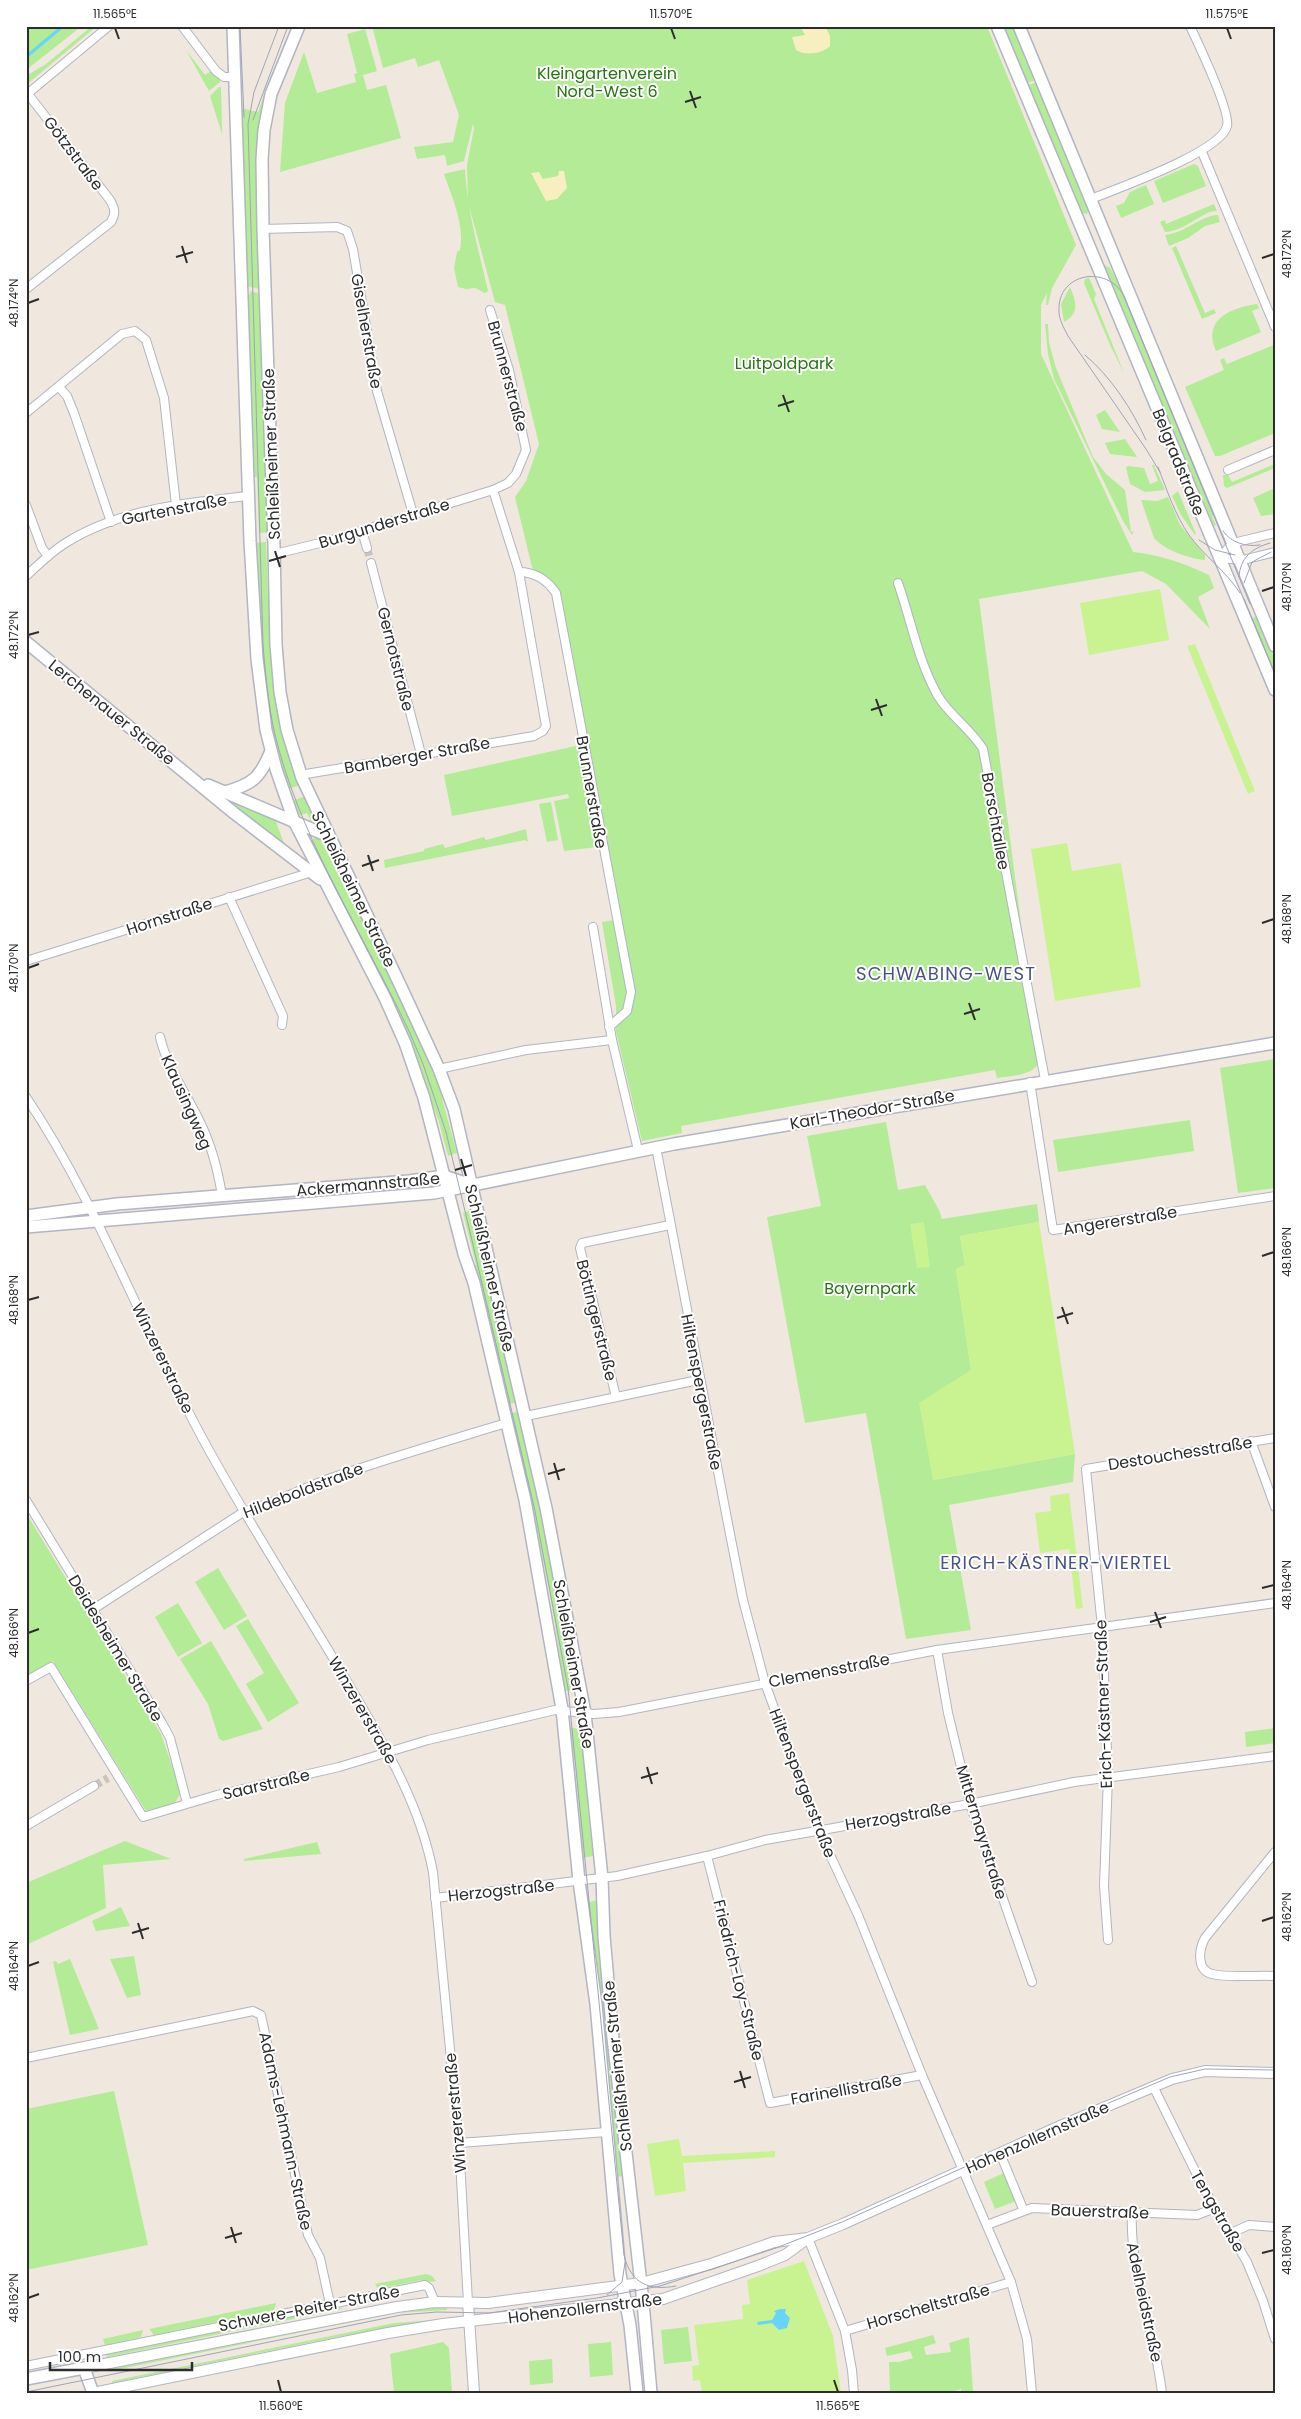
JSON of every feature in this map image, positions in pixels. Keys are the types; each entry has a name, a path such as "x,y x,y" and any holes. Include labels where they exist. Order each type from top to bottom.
{"main road":[{"name":"Schleißheimer Straße","path":"232,26 248,496 258,678 271,751 294,820 326,886 385,998 405,1042 424,1098 464,1254 474,1283 533,1536 562,1709 579,1881 592,1965 622,2285 637,2393"},
{"name":"Schleißheimer Straße","path":"299,26 271,94 264,130 263,229 275,554 277,669 287,730 300,775 439,1069 454,1109 546,1508 585,1713 602,1878 604,1936 612,2028 641,2283 651,2393"},
{"name":"Belgradstraße","path":"997,26 1275,690"},
{"name":"Belgradstraße","path":"1019,26 1275,646"},
{"path":"1085,233 1093,204"},
{"name":"Lerchenauer Straße","path":"26,642 234,813 312,872 326,886"},
{"path":"225,792 247,785 258,778 271,751"},
{"name":"Lerchenauer Straße","path":"198,782 294,820 328,836"},
{"name":"Karl-Theodor-Straße","path":"472,1185 638,1150 1030,1082 1275,1043"},
{"name":"Ackermannstraße","path":"26,1216 89,1207 444,1176 472,1185"},
{"name":"Ackermannstraße","path":"26,1227 448,1191 472,1185"},
{"path":"84,2368 93,2393"},
{"name":"Schwere-Reiter-Straße","path":"26,2378 84,2368"}],"street":[{"path":"27,94 109,26"},
{"path":"182,26 216,71 224,76 234,77"},
{"path":"1093,204 1202,152 1220,139 1227,127 1227,119 1190,26"},
{"name":"Götzstraße","path":"26,289 111,222 115,214 110,200 27,94"},
{"path":"1202,152 1275,327"},
{"name":"Giselherstraße","path":"263,229 337,227 347,230 352,244 377,390 413,514"},
{"name":"Brunnerstraße","path":"490,310 509,370 526,450 516,474 508,483 493,490"},
{"path":"26,413 122,334 135,331 146,340 164,398 176,506"},
{"path":"59,386 67,396 74,413 111,522"},
{"path":"1228,470 1275,450"},
{"path":"493,490 519,572"},
{"name":"Burgunderstraße","path":"275,554 493,490"},
{"name":"Gartenstraße","path":"26,576 48,556 80,535 111,522 176,506 248,496"},
{"path":"26,505 42,548 48,556"},
{"path":"362,530 367,548"},
{"path":"1219,558 1233,543 1275,533"},
{"path":"1219,558 1240,560 1275,552"},
{"name":"Gernotstraße","path":"371,563 421,754"},
{"name":"Brunnerstraße","path":"519,572 527,572 549,584 556,593 631,992 627,1011 610,1026"},
{"name":"Bamberger Straße","path":"300,775 534,736 543,731 546,721 519,572"},
{"name":"Borschtallee","path":"898,583 926,670 939,697 974,734 983,749 1045,1080"},
{"name":"Hornstraße","path":"26,961 312,872"},
{"path":"229,897 283,1016 282,1025"},
{"path":"593,927 612,1040 638,1150"},
{"name":"Klausingweg","path":"160,1037 165,1058 198,1119 218,1176 222,1196"},
{"path":"439,1069 526,1050 612,1040"},
{"name":"Angererstraße","path":"1030,1082 1053,1230 1275,1196"},
{"name":"Winzererstraße","path":"26,1097 43,1122 97,1222 198,1430 396,1765 427,1841 435,1898 459,2143 474,2393"},
{"name":"Hiltenspergerstraße","path":"656,1147 698,1380 744,1600 765,1683 818,1830 858,1915 922,2076 1011,2282 1027,2339 1032,2393"},
{"name":"Böttingerstraße","path":"616,1397 580,1248 582,1243 670,1225"},
{"path":"526,1416 698,1380"},
{"name":"Hildeboldstraße","path":"92,1610 245,1511 261,1507 303,1488 386,1459 506,1423"},
{"name":"Destouchesstraße","path":"1086,1468 1275,1438"},
{"path":"1251,1441 1275,1507"},
{"name":"Erich-Kästner-Straße","path":"1086,1468 1102,1627 1108,1776 1104,1886 1108,1940"},
{"name":"Deidesheimer Straße","path":"26,1500 170,1738 187,1803"},
{"name":"Clemensstraße","path":"389,1753 428,1740 562,1709 585,1713 625,1711 937,1650 1275,1603"},
{"name":"Mittermayrstraße","path":"937,1650 948,1713 970,1804 1032,1982"},
{"name":"Saarstraße","path":"26,1681 51,1667 112,1775 143,1817 187,1803 389,1753"},
{"name":"Herzogstraße","path":"435,1898 602,1878 707,1856 765,1840 970,1804 1108,1776 1275,1756"},
{"path":"26,1826 94,1786"},
{"path":"1275,1852 1202,1945 1200,1952 1203,1966 1212,1974 1275,1976"},
{"name":"Friedrich-Loy-Straße","path":"707,1856 770,2104"},
{"name":"Adams-Lehmann-Straße","path":"26,2058 252,2012 261,2015 308,2235 320,2258 330,2304"},
{"name":"Hohenzollernstraße","path":"469,2322 664,2299 785,2255 808,2238 1153,2086 1185,2074 1205,2071 1275,2072"},
{"name":"Farinellistraße","path":"770,2104 922,2076"},
{"name":"Tengstraße","path":"1153,2086 1215,2208 1231,2233 1256,2283 1275,2339"},
{"path":"459,2143 608,2132"},
{"path":"1000,2153 1024,2209"},
{"name":"Bauerstraße","path":"987,2225 1024,2209 1197,2215 1215,2208"},
{"name":"Adelheidstraße","path":"1132,2212 1131,2236 1134,2258 1153,2336 1162,2393"},
{"path":"1231,2233 1249,2225 1275,2227"},
{"path":"808,2238 845,2331 854,2393"},
{"name":"Hohenzollernstraße","path":"468,2302 488,2303 641,2283 711,2264 774,2242 808,2238"},
{"name":"Horscheltstraße","path":"845,2331 1011,2282"},
{"name":"Schwere-Reiter-Straße","path":"26,2366 424,2285 429,2288 435,2302"},
{"path":"343,2301 353,2315"},
{"name":"Schwere-Reiter-Straße","path":"84,2368 353,2315 435,2302 468,2302"},
{"path":"93,2393 337,2342 443,2324 469,2322"}],"green space":[{"path":"26,26 82,26 26,70"},
{"path":"92,26 97,26 26,85 26,76 46,64"},
{"name":"Luitpoldpark","path":"372,26 987,26 1076,245 1052,288 1048,305 1046,305 1047,293 1041,305 1041,354 1133,552 1163,557 1209,575 1214,588 1198,597 1210,629 1166,584 1142,571 979,599 1039,1062 1032,1070 1027,1073 997,1078 995,1070 681,1126 682,1133 642,1141 616,1032 616,1006 602,922 614,920 556,593 537,576 532,567 515,497 526,481 539,444 505,305 495,302 468,202 467,165 474,128 473,124 464,161 447,166 445,155 417,159 414,147 453,142 459,115 439,60 418,67 415,58 383,68"},
{"path":"1003,26 1012,26 1036,80 1027,83"},
{"path":"365,29 377,71 363,75 367,90 386,85 401,138 280,172 285,103 304,52 317,93 356,82 354,74 357,73 347,34"},
{"path":"186,50 205,75 211,71 220,80 209,91"},
{"path":"272,73 268,89 261,285 259,289 247,286 240,108 258,112"},
{"path":"1037,82 1089,209 1087,214 1081,213 1028,85"},
{"path":"221,87 222,134 210,96"},
{"path":"1194,164 1198,166 1206,186 1163,203 1154,181"},
{"path":"465,169 471,216 488,291 485,293 475,288 466,289 458,287 454,268 457,252 460,250 461,231 457,212 444,174"},
{"path":"1146,185 1154,204 1121,218 1116,206 1124,203 1130,192"},
{"path":"1214,204 1217,211 1206,214 1173,231 1165,232 1160,222 1165,220 1166,224"},
{"path":"1218,215 1220,222 1205,226 1188,238 1169,246 1165,235 1180,231 1205,218"},
{"path":"1176,246 1205,313 1214,309 1216,313 1202,319 1172,248"},
{"path":"1103,264 1110,268 1125,294 1217,514 1212,516 1216,525 1214,526"},
{"path":"1089,278 1096,294 1094,299 1124,373 1084,283 1085,279"},
{"path":"1070,287 1075,302 1075,311 1064,322 1061,304"},
{"path":"250,291 261,294 270,532 259,533 257,477 253,477 247,295 250,294"},
{"path":"1257,304 1259,308 1252,311 1261,332 1216,351 1213,331 1216,323 1229,312"},
{"path":"1045,324 1048,324 1049,343 1056,368 1093,457 1106,474 1125,490 1131,532 1134,531 1132,535 1123,521 1054,379 1048,354"},
{"path":"1274,345 1275,433 1220,456 1215,456 1185,387 1224,370 1220,360 1224,358 1227,364"},
{"path":"1105,410 1120,432 1102,429 1096,415"},
{"path":"1125,439 1137,457 1110,454 1105,443"},
{"path":"1275,464 1275,468 1227,488 1224,486 1223,475 1228,475 1232,482"},
{"path":"1152,465 1154,465 1165,490 1145,492 1130,484 1126,468 1128,466 1144,468 1150,484 1158,481"},
{"path":"1275,488 1275,514 1261,516 1253,498"},
{"path":"1178,491 1195,535 1181,515 1172,496"},
{"path":"1168,497 1180,525 1205,555 1205,560 1178,553 1154,538 1141,500 1157,501"},
{"path":"266,542 268,599 272,599 271,619 300,785 288,789 272,728 261,636 255,543"},
{"path":"1160,589 1169,640 1089,655 1080,603"},
{"path":"1257,616 1275,660 1275,683 1249,620"},
{"path":"1195,644 1255,791 1248,794 1187,646"},
{"path":"580,745 597,847 564,851 554,801 569,798 568,794 452,816 444,775"},
{"path":"305,796 318,822 316,824 311,821 307,813 298,816 292,801"},
{"path":"224,799 275,819 285,846"},
{"path":"551,802 558,840 547,842 539,804"},
{"path":"526,829 528,842 525,840 385,868 384,860 424,851 424,849 443,844 445,848 484,837 486,840"},
{"path":"305,831 311,841 317,836 322,842 351,901 358,906 445,1095 446,1098 442,1099 457,1153 448,1156 439,1122 412,1048"},
{"path":"1067,843 1072,871 1121,863 1141,987 1055,1001 1031,849"},
{"path":"1275,1059 1275,1188 1238,1193 1220,1068"},
{"path":"1190,1120 1194,1151 1058,1172 1053,1140"},
{"name":"Bayernpark","path":"886,1122 898,1190 925,1185 942,1219 1037,1204 1039,1222 960,1236 965,1265 956,1269 971,1370 933,1480 1075,1454 1073,1482 949,1505 971,1630 906,1639 866,1413 805,1423 767,1217 821,1206 807,1136"},
{"path":"472,1207 509,1372 518,1402 505,1405 472,1266 476,1265 463,1213 469,1211 469,1208"},
{"path":"924,1222 930,1267 917,1268 910,1224"},
{"path":"1039,1222 1075,1454 933,1480 919,1403 971,1370 956,1269 965,1265 960,1236"},
{"path":"521,1411 577,1693 573,1690 564,1691 560,1656 541,1551 508,1414"},
{"path":"1069,1493 1083,1608 1076,1609 1069,1549 1040,1553 1035,1513 1051,1511 1050,1496"},
{"path":"26,1513 161,1734 181,1792 175,1803 146,1811 53,1661 26,1676"},
{"path":"218,1568 247,1616 224,1630 195,1582"},
{"path":"178,1603 202,1643 178,1657 155,1617"},
{"path":"248,1619 299,1703 268,1722 246,1684 264,1673 236,1626"},
{"path":"211,1641 263,1729 223,1741 219,1739 208,1704 180,1659"},
{"path":"569,1727 583,1730 591,1803 587,1803 593,1856 583,1858 576,1771"},
{"path":"1275,1728 1275,1743 1246,1747 1245,1732"},
{"path":"125,1841 171,1859 103,1865 106,1908 26,1945 26,1883"},
{"path":"317,1842 321,1854 244,1861 244,1859"},
{"path":"599,1900 626,2176 615,2177 589,1902"},
{"path":"121,1907 130,1926 96,1931 92,1921"},
{"path":"134,1956 141,1995 127,1998 110,1959"},
{"path":"70,1959 99,2029 70,2035 53,1962 56,1961 58,1964"},
{"path":"114,2091 148,2245 26,2270 26,2109"},
{"path":"679,2139 682,2156 775,2151 775,2157 683,2163 686,2191 655,2196 647,2144"},
{"path":"1004,2173 1016,2201 995,2209 984,2182"},
{"path":"804,2261 833,2336 841,2393 702,2393 700,2380 693,2381 692,2366 699,2365 694,2325 743,2319 742,2305 750,2304 747,2280"},
{"path":"426,2274 432,2276 436,2281 422,2283 421,2280 378,2289 375,2284"},
{"path":"276,2303 274,2310 154,2335 149,2329"},
{"path":"447,2306 447,2310 397,2313"},
{"path":"338,2307 342,2309 107,2357 106,2354"},
{"path":"394,2313 110,2371 109,2369 368,2317"},
{"path":"447,2319 337,2337 112,2383 112,2381 394,2323"},
{"path":"688,2327 692,2361 664,2364 661,2330"},
{"path":"143,2330 141,2337 105,2345 103,2339"},
{"path":"933,2335 936,2343 924,2347 926,2355 951,2352 949,2343 969,2337 973,2391 961,2392 961,2389 948,2393 890,2393 889,2362 899,2362 913,2358 910,2351 887,2356 885,2348"},
{"path":"443,2342 449,2348 452,2393 394,2393 390,2354"},
{"path":"611,2342 613,2375 590,2377 588,2344"},
{"path":"552,2359 553,2383 530,2385 529,2361"}],"sand":[{"path":"800,26 825,26 830,36 830,46 823,51 813,53 804,53 796,50 792,37 805,35"},
{"path":"559,171 564,171 567,188 557,199 546,201 531,173 539,172 543,179 558,176"}],"water":[{"path":"786,2309 785,2313 790,2318 787,2328 779,2330 772,2323 758,2325 757,2322 772,2320 776,2313 774,2311"}],"waterway":[{"path":"26,57 63,26"}],"tunnel":[{"path":"367,548 371,563"},
{"path":"94,1786 108,1778"}],"tram line":[{"path":"240,26 244,117"},
{"path":"279,26 254,92 248,124 263,645 270,711 279,750 305,823 338,893 409,1031 423,1064 446,1132 535,1511 568,1688 624,2255 631,2273 642,2283 657,2287 676,2286"},
{"path":"253,120 288,26"},
{"path":"1160,472 1068,336 1062,324 1059,311 1061,298 1066,288 1074,281 1084,277 1106,280 1116,286 1124,296 1250,604"},
{"path":"1085,355 1104,373 1120,394 1146,440"},
{"path":"1158,467 1175,511 1189,535 1240,593"},
{"path":"1223,531 1230,539 1239,543 1260,545"},
{"path":"1199,540 1215,550 1235,555"},
{"path":"1239,577 1242,564 1248,555 1270,543"},
{"path":"1244,583 1252,562 1271,552"},
{"path":"1244,599 1275,674"},
{"path":"26,2392 401,2315 437,2312 489,2313 597,2298 660,2286 776,2248 842,2222 1170,2077 1205,2069 1275,2070"},
{"path":"607,2295 622,2282 625,2263"}],"district":[{"name":"SCHWABING-WEST","path":"946,974"},
{"name":"ERICH-KÄSTNER-VIERTEL","path":"1056,1563"}],"park label":[{"name":"Kleingartenverein Nord-West 6","path":"607,82"}]}
